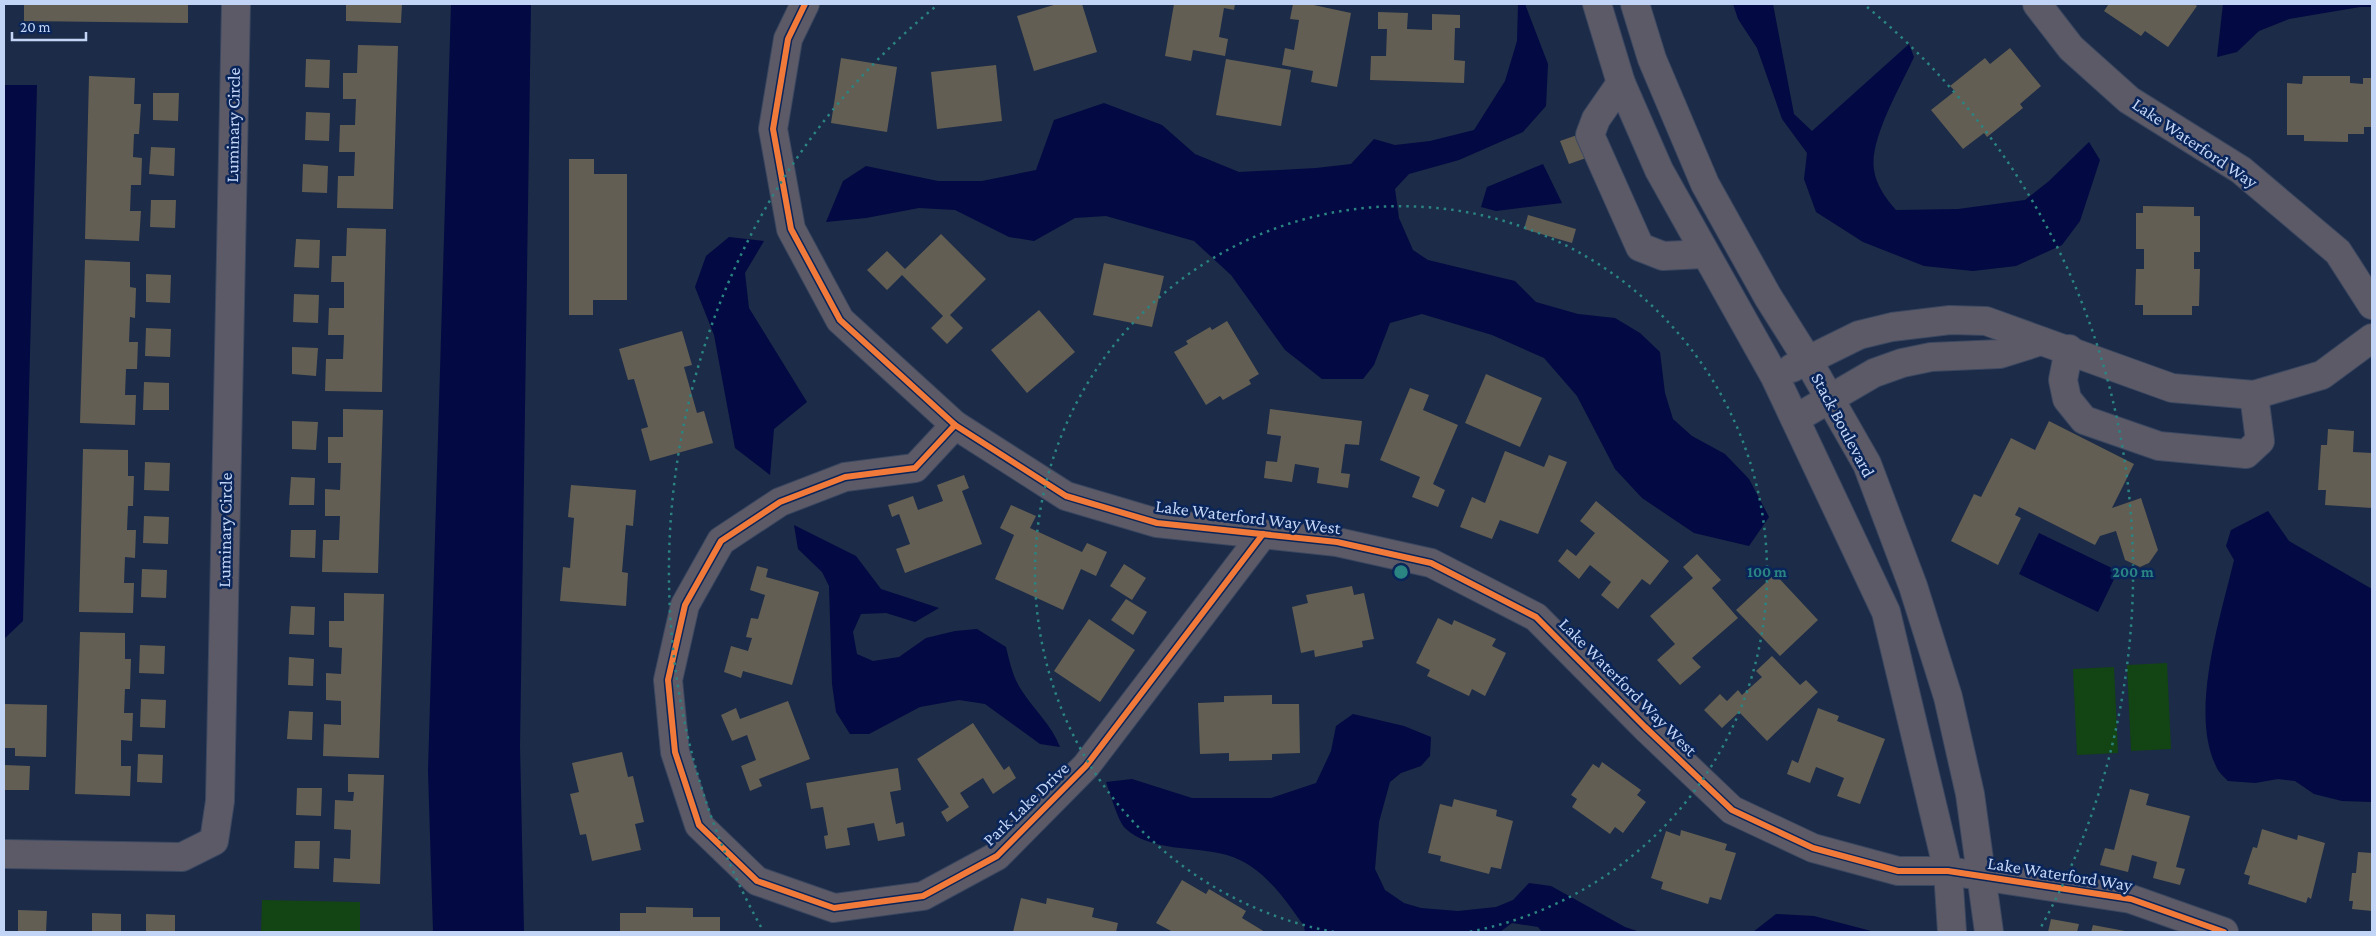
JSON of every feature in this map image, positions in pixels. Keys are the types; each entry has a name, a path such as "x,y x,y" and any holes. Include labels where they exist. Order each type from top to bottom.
{"street":[{"name":"Luminary Circle","path":"4,854 182,857 214,842 220,801 236,4"},
{"name":"Lake Waterford Way West","path":"804,4 788,40 773,130 791,229 840,320 955,425 1066,496 1157,523 1337,542 1431,563 1536,617 1645,727 1732,810 1813,848 1898,871 1948,871"},
{"path":"1597,4 1621,83 1659,170 1704,254 1775,377 1886,612 1948,871 1952,932"},
{"name":"Stack Boulevard","path":"1635,4 1652,59 1705,184 1768,297 1807,359 1867,464 1913,586 1948,697 1970,794 1989,932"},
{"name":"Lake Waterford Way","path":"2037,4 2071,48 2129,100 2241,170 2338,252 2372,305"},
{"path":"1621,83 1596,119 1590,135 1640,248 1663,256 1704,254"},
{"path":"1775,377 1807,359 1859,335 1892,327 1950,320 1986,321 2069,349 2172,388 2254,396 2322,375 2372,338"},
{"path":"1795,419 1874,373 1902,363 1931,357 2000,354 2041,341"},
{"path":"2069,349 2063,380 2067,399 2084,420 2159,446 2246,454 2260,441 2254,396"},
{"name":"Park Lake Drive","path":"955,425 915,468 845,477 780,502 721,541 685,606 668,680 675,752 699,825 757,881 834,908 923,896 997,856 1086,766 1262,534"},
{"name":"Lake Waterford Way","path":"1948,871 2131,899 2224,932"}],"green space":[{"path":"2167,663 2171,749 2131,751 2127,665"},
{"path":"2114,667 2118,753 2077,755 2073,669"},
{"path":"262,900 360,902 360,932 261,932"}],"shaded area":[{"path":"451,4 531,4 520,746 524,932 433,932 428,771"},
{"path":"1518,4 1525,4 1548,64 1546,106 1523,132 1459,160 1409,174 1395,189 1399,218 1413,250 1428,260 1515,281 1536,302 1578,314 1615,318 1640,333 1660,352 1665,393 1673,419 1692,436 1725,454 1749,479 1769,517 1749,546 1694,533 1642,498 1615,469 1577,396 1544,358 1492,335 1422,314 1390,323 1374,365 1363,379 1322,379 1285,350 1231,275 1194,241 1106,216 1075,218 1034,241 1009,237 955,210 919,208 866,218 826,222 843,181 866,166 938,181 982,181 1036,170 1054,120 1104,103 1162,125 1195,154 1239,172 1351,164 1374,139 1395,145 1430,141 1474,130 1505,81 1517,41"},
{"path":"1733,4 1773,4 1794,114 1812,131 1909,44 1914,57 1881,128 1874,157 1874,170 1879,186 1896,210 1958,209 2025,200 2049,181 2089,142 2100,160 2080,221 2062,245 2016,266 1973,271 1924,266 1863,242 1816,212 1804,179 1807,153 1782,119 1757,48 1738,19"},
{"path":"2223,4 2372,4 2372,7 2360,7 2289,19 2259,31 2237,52 2217,57"},
{"path":"4,85 37,85 23,621 4,639"},
{"path":"1543,164 1562,203 1496,211 1481,207 1487,187"},
{"path":"729,237 764,241 745,273 749,308 807,402 774,429 770,475 735,448 714,335 695,287 706,256"},
{"path":"2268,511 2289,541 2372,589 2372,802 2342,801 2314,794 2295,781 2278,779 2255,783 2228,781 2216,766 2208,744 2206,692 2215,636 2234,560 2226,546 2231,530"},
{"path":"794,525 856,556 881,589 939,608 915,622 886,613 861,614 853,632 857,654 873,661 899,657 926,638 955,631 977,629 1006,647 1016,681 1047,724 1060,747 1040,744 985,704 959,700 920,707 869,734 850,734 836,712 832,684 829,586 822,572 798,549"},
{"path":"2039,533 2118,571 2098,612 2019,574"},
{"path":"1353,714 1404,726 1431,737 1430,756 1421,766 1401,773 1390,782 1379,822 1375,869 1385,890 1404,903 1421,908 1458,911 1496,907 1513,900 1529,883 1551,886 1625,927 1640,932 1542,932 1538,927 1512,923 1500,932 1305,932 1304,926 1280,894 1251,866 1227,855 1160,845 1135,836 1122,824 1106,782 1132,779 1192,798 1271,798 1316,783 1331,751 1336,726"},
{"path":"1776,914 1814,916 1875,932 1753,932"}],"building":[{"path":"24,4 188,4 188,23 24,21"},
{"path":"346,4 402,4 401,23 346,21"},
{"path":"1057,4 1082,4 1097,52 1034,71 1017,16"},
{"path":"1174,4 1235,4 1234,10 1224,8 1219,37 1228,39 1225,56 1193,50 1191,61 1165,56"},
{"path":"1293,4 1309,4 1351,13 1337,87 1311,82 1313,71 1282,65 1285,48 1294,50 1299,20 1290,19"},
{"path":"2106,4 2194,4 2197,6 2168,47 2145,31 2141,36 2104,11 2108,5"},
{"path":"1378,12 1408,13 1407,29 1432,30 1432,14 1460,15 1460,28 1455,28 1454,60 1465,61 1464,83 1370,80 1371,56 1386,56 1387,29 1378,29"},
{"path":"358,45 398,46 393,209 337,208 338,176 354,176 355,152 339,152 340,125 355,125 356,99 343,99 343,73 357,73"},
{"path":"2010,48 2041,86 2020,104 2023,108 1987,137 1984,133 1963,149 1931,110 1955,91 1950,86 1985,58 1990,64"},
{"path":"841,58 897,67 887,132 831,123"},
{"path":"306,59 330,60 329,88 305,87"},
{"path":"1226,59 1291,70 1281,126 1216,115"},
{"path":"996,65 1002,121 937,129 931,72"},
{"path":"89,76 135,78 134,104 141,104 139,134 134,134 133,157 142,158 141,185 131,185 130,211 141,211 139,241 85,239"},
{"path":"2303,76 2350,76 2350,83 2363,84 2363,78 2372,78 2372,127 2364,127 2364,134 2348,134 2348,142 2304,141 2304,135 2287,135 2287,83 2302,84"},
{"path":"153,93 179,93 178,121 153,120"},
{"path":"306,112 330,113 329,141 305,140"},
{"path":"1580,134 1589,157 1569,164 1560,141"},
{"path":"151,147 175,148 174,176 149,174"},
{"path":"569,159 594,159 594,174 627,174 627,300 593,300 593,315 569,315"},
{"path":"303,164 328,166 327,193 302,192"},
{"path":"151,200 176,200 175,228 150,227"},
{"path":"2143,206 2194,207 2194,216 2200,216 2200,252 2194,252 2194,269 2200,269 2199,306 2192,306 2192,315 2143,315 2143,305 2135,305 2136,269 2144,269 2144,249 2136,249 2136,213 2143,213"},
{"path":"1528,215 1576,229 1572,243 1524,229"},
{"path":"347,228 386,229 382,392 325,391 326,359 343,359 344,335 328,335 329,308 344,308 344,282 331,282 332,256 346,256"},
{"path":"941,234 986,279 950,315 963,328 947,344 931,328 943,316 902,275 887,290 867,270 887,251 905,269"},
{"path":"296,239 320,240 319,268 294,267"},
{"path":"85,260 130,262 130,287 136,288 135,318 130,317 129,342 138,342 137,369 126,369 125,395 136,395 135,425 80,423"},
{"path":"1104,263 1164,276 1152,327 1093,315"},
{"path":"146,274 171,275 170,303 146,302"},
{"path":"294,294 319,295 318,323 293,322"},
{"path":"1039,310 1075,352 1027,393 991,350"},
{"path":"1227,321 1259,374 1249,380 1251,384 1223,400 1220,396 1206,405 1174,352 1188,344 1186,341 1210,327 1212,330"},
{"path":"146,328 171,329 170,357 145,356"},
{"path":"682,331 692,365 684,367 697,413 704,411 713,443 650,461 641,429 648,427 634,379 628,380 619,349"},
{"path":"292,347 318,348 316,376 292,374"},
{"path":"1486,374 1542,398 1520,447 1465,423"},
{"path":"144,382 169,383 169,410 143,410"},
{"path":"1410,388 1429,395 1423,410 1458,425 1433,484 1445,490 1438,507 1412,497 1420,477 1380,460"},
{"path":"343,409 383,410 378,573 322,572 323,540 339,540 340,516 325,516 325,489 340,490 341,463 328,463 328,437 343,437"},
{"path":"1270,409 1362,421 1359,445 1345,444 1341,473 1350,474 1348,488 1317,483 1319,468 1295,464 1292,482 1264,478 1266,461 1277,462 1281,436 1267,434"},
{"path":"292,421 318,422 316,450 292,449"},
{"path":"2049,421 2134,464 2112,508 2141,498 2158,550 2149,563 2140,567 2125,560 2116,531 2100,536 2095,545 2019,507 2015,515 2021,518 1998,565 1951,541 1974,494 1981,497 2011,438 2035,450"},
{"path":"2328,429 2354,431 2353,452 2372,453 2372,508 2325,505 2326,490 2318,490 2321,445 2327,445"},
{"path":"83,449 128,450 128,476 134,476 133,506 128,506 127,530 136,530 135,558 125,557 124,583 134,583 133,613 79,612"},
{"path":"1505,451 1544,467 1549,455 1567,462 1538,534 1500,520 1492,539 1460,527 1472,497 1485,503"},
{"path":"145,462 170,463 169,491 144,490"},
{"path":"964,475 969,488 962,491 982,544 905,573 896,549 910,544 899,514 892,517 888,505 913,496 918,510 943,501 937,485"},
{"path":"291,477 315,478 314,505 289,505"},
{"path":"571,485 636,490 633,526 626,525 622,572 628,573 626,606 560,601 563,567 570,568 574,518 568,517"},
{"path":"1596,501 1669,561 1650,585 1642,579 1618,609 1601,595 1611,582 1590,565 1579,579 1558,561 1567,549 1576,556 1595,533 1580,521"},
{"path":"1011,505 1036,516 1030,528 1082,552 1087,543 1107,552 1096,576 1081,569 1063,610 995,579 1014,535 1000,528"},
{"path":"144,516 169,517 168,544 143,543"},
{"path":"291,530 316,530 315,558 290,557"},
{"path":"1697,554 1721,580 1712,588 1738,618 1692,658 1701,667 1680,685 1657,660 1675,644 1650,616 1693,578 1683,567"},
{"path":"1124,564 1146,578 1132,600 1110,586"},
{"path":"757,566 768,569 766,577 819,592 792,685 743,671 741,678 724,672 731,646 748,651 752,638 746,637 751,618 758,619 765,595 750,590"},
{"path":"142,569 167,570 166,598 141,597"},
{"path":"1775,574 1818,620 1780,656 1736,610"},
{"path":"1352,586 1354,595 1364,593 1374,639 1362,641 1363,647 1315,657 1314,650 1301,653 1292,607 1308,603 1306,595"},
{"path":"344,593 384,594 379,758 323,756 324,724 341,725 341,701 326,700 326,673 341,674 342,648 329,647 329,621 344,621"},
{"path":"1126,599 1147,612 1133,635 1111,620"},
{"path":"291,606 315,607 314,635 289,634"},
{"path":"1438,618 1452,625 1454,620 1496,639 1492,646 1506,653 1485,696 1472,689 1469,696 1427,676 1430,670 1416,663"},
{"path":"1089,619 1135,650 1100,702 1054,671"},
{"path":"80,632 125,633 125,659 131,659 130,689 125,689 124,713 133,713 132,741 121,740 121,766 131,766 130,796 75,794"},
{"path":"140,645 165,646 164,674 139,673"},
{"path":"1772,656 1800,685 1806,680 1818,692 1767,741 1739,712 1722,728 1704,710 1720,694 1727,701 1738,690 1742,695 1762,677 1756,671"},
{"path":"289,657 314,659 313,686 288,685"},
{"path":"1272,695 1272,704 1299,704 1300,753 1272,754 1272,760 1229,761 1229,753 1200,754 1198,703 1224,702 1224,696"},
{"path":"141,699 166,700 165,728 140,727"},
{"path":"788,701 810,759 759,779 762,786 750,791 741,766 756,760 747,735 732,741 721,715 736,708 740,719"},
{"path":"4,704 47,705 46,757 15,756 15,748 4,748"},
{"path":"1818,708 1839,716 1837,721 1885,739 1860,804 1837,796 1844,778 1816,767 1810,783 1787,774 1792,760 1798,763"},
{"path":"289,711 313,712 312,740 287,739"},
{"path":"973,723 1004,770 1009,766 1016,778 993,794 983,778 960,793 969,807 947,822 941,812 949,807 917,759"},
{"path":"622,752 628,777 633,776 644,822 635,824 641,850 592,861 586,834 580,835 570,794 579,792 572,763"},
{"path":"138,754 163,755 162,783 137,782"},
{"path":"1602,762 1641,790 1637,795 1646,802 1623,833 1615,827 1610,834 1572,807 1577,799 1571,795 1593,764 1599,768"},
{"path":"4,765 30,766 29,790 4,790"},
{"path":"898,768 901,790 890,792 896,824 903,822 905,836 878,841 874,823 847,828 850,845 826,849 824,836 828,835 823,807 811,809 806,783"},
{"path":"348,774 384,775 380,884 333,882 334,858 350,859 351,830 334,829 335,800 353,801 354,792 348,792"},
{"path":"297,788 322,788 321,816 296,815"},
{"path":"2130,789 2149,794 2146,805 2190,816 2176,867 2185,869 2180,885 2153,878 2157,862 2132,855 2128,872 2100,865 2105,848 2114,850"},
{"path":"1454,799 1497,810 1496,816 1513,821 1501,869 1491,867 1489,874 1440,861 1441,856 1428,853 1440,804 1452,807"},
{"path":"2262,829 2297,840 2298,835 2325,843 2311,899 2308,897 2306,903 2248,884 2250,876 2244,874 2253,847 2257,848"},
{"path":"1681,830 1727,844 1725,850 1736,853 1721,900 1710,897 1708,904 1661,889 1663,882 1651,878 1666,831 1680,836"},
{"path":"295,841 320,841 319,869 294,868"},
{"path":"2358,852 2372,853 2372,911 2352,909 2353,901 2349,901 2352,873 2356,873"},
{"path":"1182,880 1206,894 1209,889 1246,911 1242,918 1265,932 1173,932 1156,923"},
{"path":"1021,898 1046,904 1047,898 1094,908 1092,917 1118,923 1116,932 1013,932"},
{"path":"646,907 693,908 693,917 720,917 720,932 620,932 620,913 646,913"},
{"path":"18,910 47,911 46,932 18,932"},
{"path":"92,913 121,914 121,932 92,932"},
{"path":"146,914 175,915 175,932 146,932"},
{"path":"2051,919 2079,924 2077,932 2048,932"},
{"path":"2093,925 2125,931 2125,932 2091,932"}],"cycle path":[{"path":"805,4 788,39 773,129 791,229 840,320 955,425 1066,496 1157,523 1337,542 1431,563 1536,617 1645,727 1732,810 1813,848 1898,871 1948,871 2131,899 2224,932"},
{"path":"955,425 915,468 845,477 780,502 721,541 685,605 668,680 675,752 699,825 757,881 834,908 923,896 997,856 1086,766 1263,534"}]}
